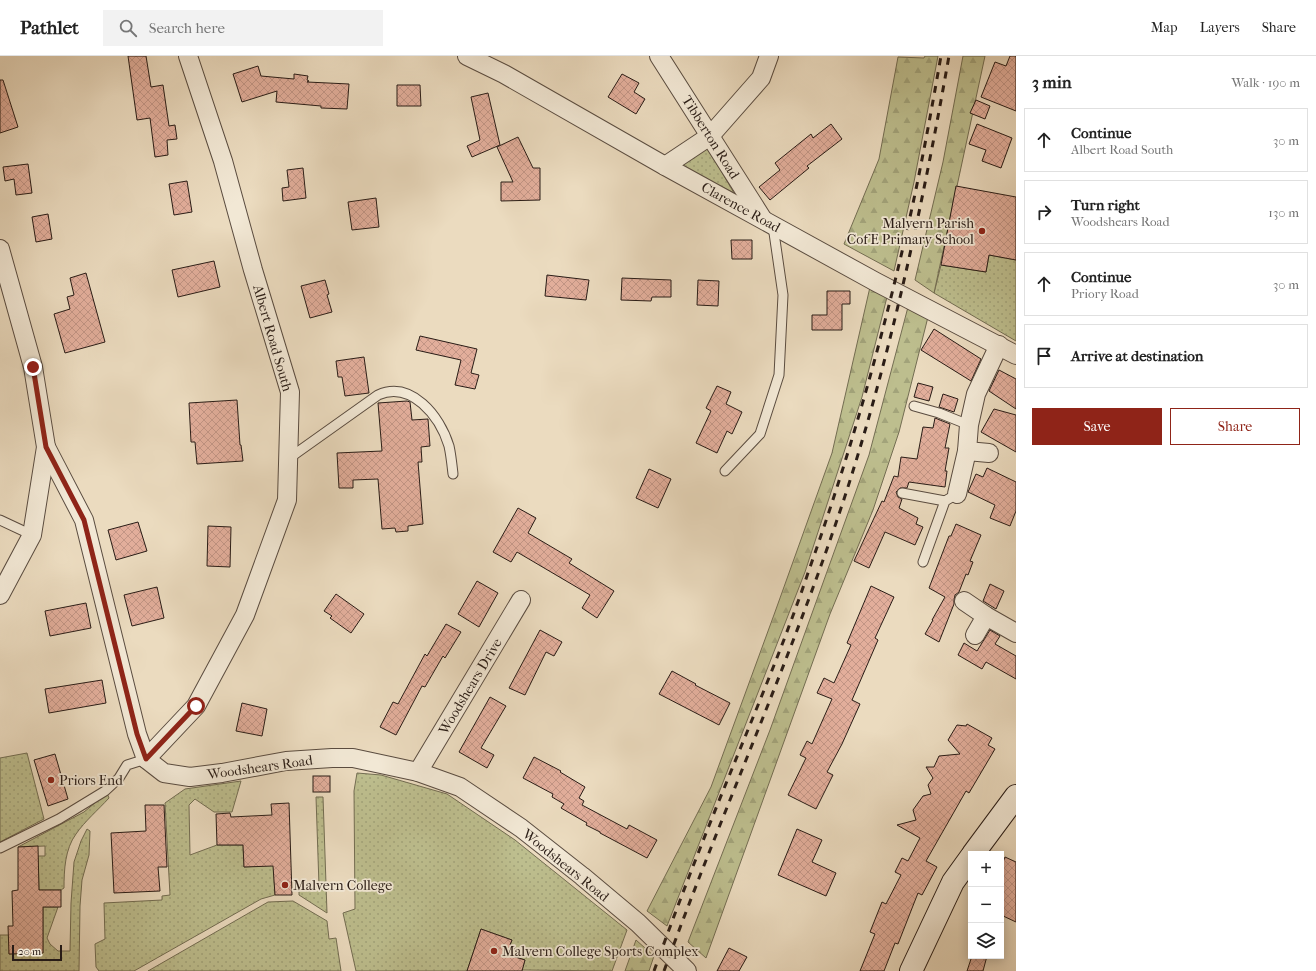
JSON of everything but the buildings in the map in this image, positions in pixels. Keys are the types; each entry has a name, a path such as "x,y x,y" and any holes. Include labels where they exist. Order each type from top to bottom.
{"street":[{"name":"Albert Road South","path":"146,759 196,706 245,615 287,500 290,392 253,270 223,161 188,56"},
{"name":"Clarence Road","path":"467,56 504,74 665,166 876,282 1016,355"},
{"name":"Tibberton Road","path":"659,56 767,221"},
{"path":"665,166 710,136 761,78 768,56"},
{"path":"0,249 33,367 46,447 84,520 137,734 146,759"},
{"path":"951,497 967,451 969,425 976,394 999,345"},
{"path":"0,595 32,535 46,447"},
{"path":"967,451 989,453"},
{"name":"Woodshears Drive","path":"418,772 522,600"},
{"path":"964,601 986,616 1016,633"},
{"path":"975,636 986,616"},
{"name":"Woodshears Road","path":"146,759 164,773 190,777 222,773 286,760 353,758 418,772 460,787 521,828 582,876 643,928 687,971"},
{"path":"975,851 1016,796"},
{"path":"912,971 953,882 968,861"}],"lane":[{"path":"725,471 760,434 779,375 782,295 767,221"},
{"path":"288,459 378,395 385,392 394,391 402,392 420,401 437,420 449,446 453,474"},
{"path":"914,406 939,413 969,425"},
{"path":"902,493 951,497 923,562"},
{"path":"0,520 32,535"},
{"path":"0,848 59,819 86,803 119,778 127,765 146,759"}],"green space":[{"path":"925,56 938,56 914,182 894,271 844,244 879,159 898,57 924,58"},
{"path":"963,56 985,56 934,293 915,280 943,162"},
{"path":"707,147 734,193 679,166"},
{"path":"989,255 1016,260 1016,341 934,293 941,265 986,272"},
{"path":"870,287 887,297 862,397 805,572 667,926 647,911 711,787 832,453"},
{"path":"908,307 928,317 899,432 873,510 830,614 706,958 688,942 770,730 869,455"},
{"path":"27,753 44,819 0,842 0,758"},
{"path":"357,773 381,775 447,794 515,840 627,930 612,971 522,970 525,960 512,956 515,947 510,945 512,940 481,929 467,971 356,971 343,913 355,909 354,791"},
{"path":"241,781 232,812 214,812 195,799 189,805 190,855 217,845 243,845 244,867 262,866 272,840 275,895 261,899 134,971 99,971 96,967 95,944 105,939 104,903 162,900 162,896 170,895 165,803 185,789"},
{"path":"107,793 109,798 83,825 69,846 64,874 64,888 61,890 39,890 38,856 45,856 45,846 18,847 84,812"},
{"path":"316,797 323,797 327,913 299,895 299,887 319,886"},
{"path":"87,829 90,831 89,855 82,880 79,971 0,971 0,935 9,935 9,954 43,953 43,907 58,907 47,938 50,944 58,951 70,951 74,862"},
{"path":"293,901 327,921 329,939 336,938 341,971 148,971 268,902"},
{"path":"636,940 654,956 649,971 625,971"}],"railway":[{"path":"654,971 703,841 792,619 839,481 879,345 902,254 920,170 941,56"},
{"path":"664,971 686,911 803,614 846,493 863,439 905,276 949,56"}],"place":[{"name":"Malvern Parish CofE Primary School","path":"982,231"},
{"name":"Priors End","path":"51,780"},
{"name":"Malvern College","path":"285,885"},
{"name":"Malvern College Sports Complex","path":"494,951"}],"route":[{"path":"33,367 46,447 84,520 137,734 146,759 196,706"}]}
